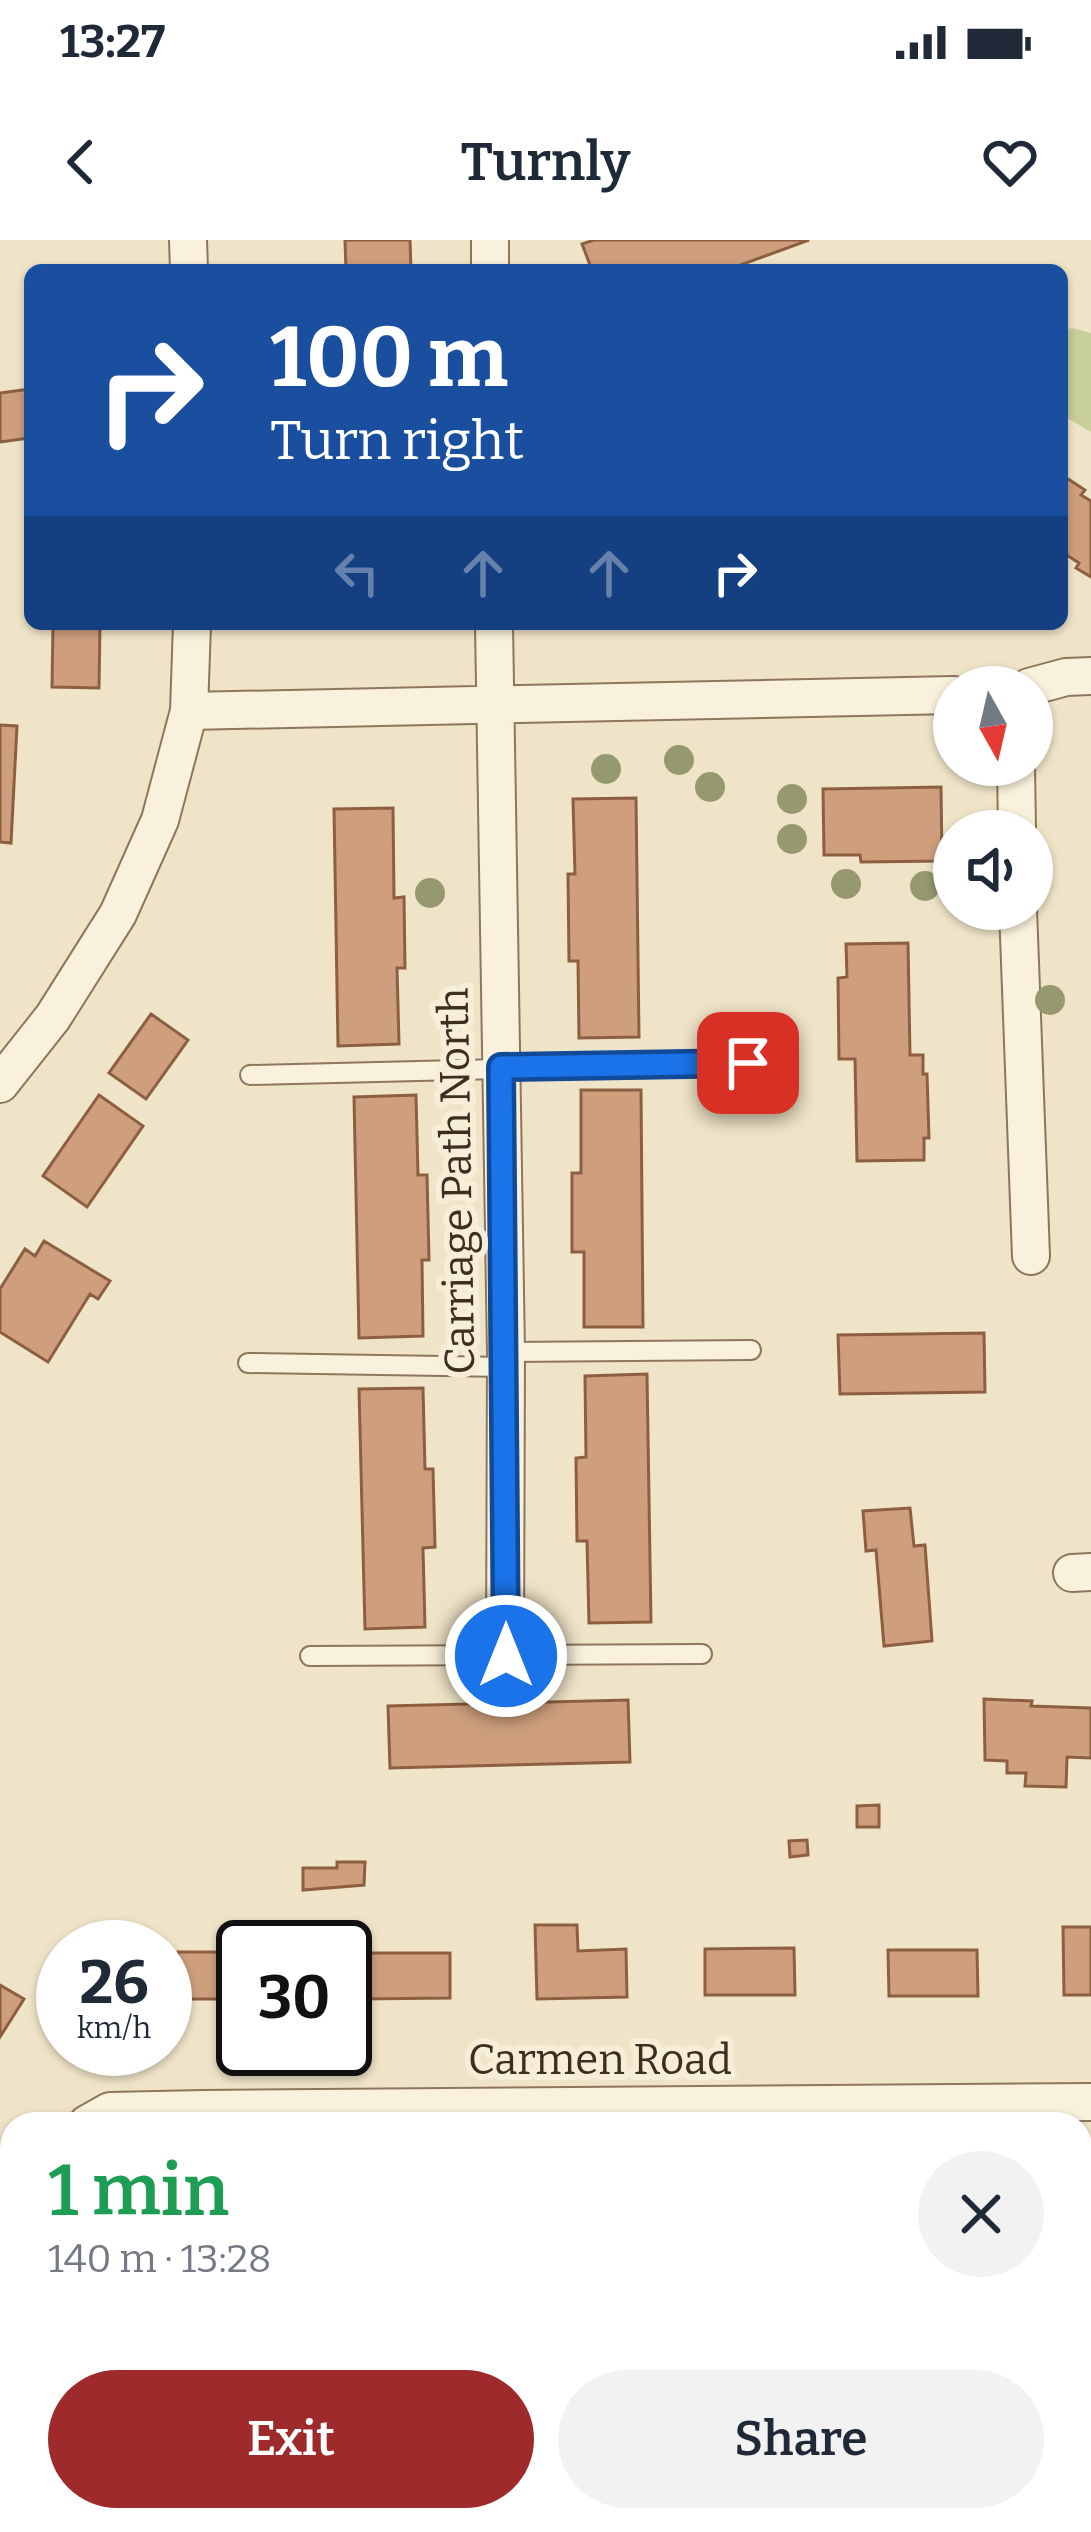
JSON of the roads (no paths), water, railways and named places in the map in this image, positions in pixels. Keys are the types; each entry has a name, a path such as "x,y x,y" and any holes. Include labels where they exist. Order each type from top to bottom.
{"street":[{"path":"0,1084 53,1017 118,914 160,820 189,711 192,630"},
{"name":"Carriage Path North","path":"494,630 506,1656"},
{"path":"1053,681 1091,676"},
{"path":"189,711 933,695"},
{"path":"1019,930 1030,1256"},
{"name":"Carmen Road","path":"471,2112 1091,2102"}],"lane":[{"path":"250,1075 748,1063"},
{"path":"248,1364 751,1349"},
{"path":"310,1656 702,1654"}]}
